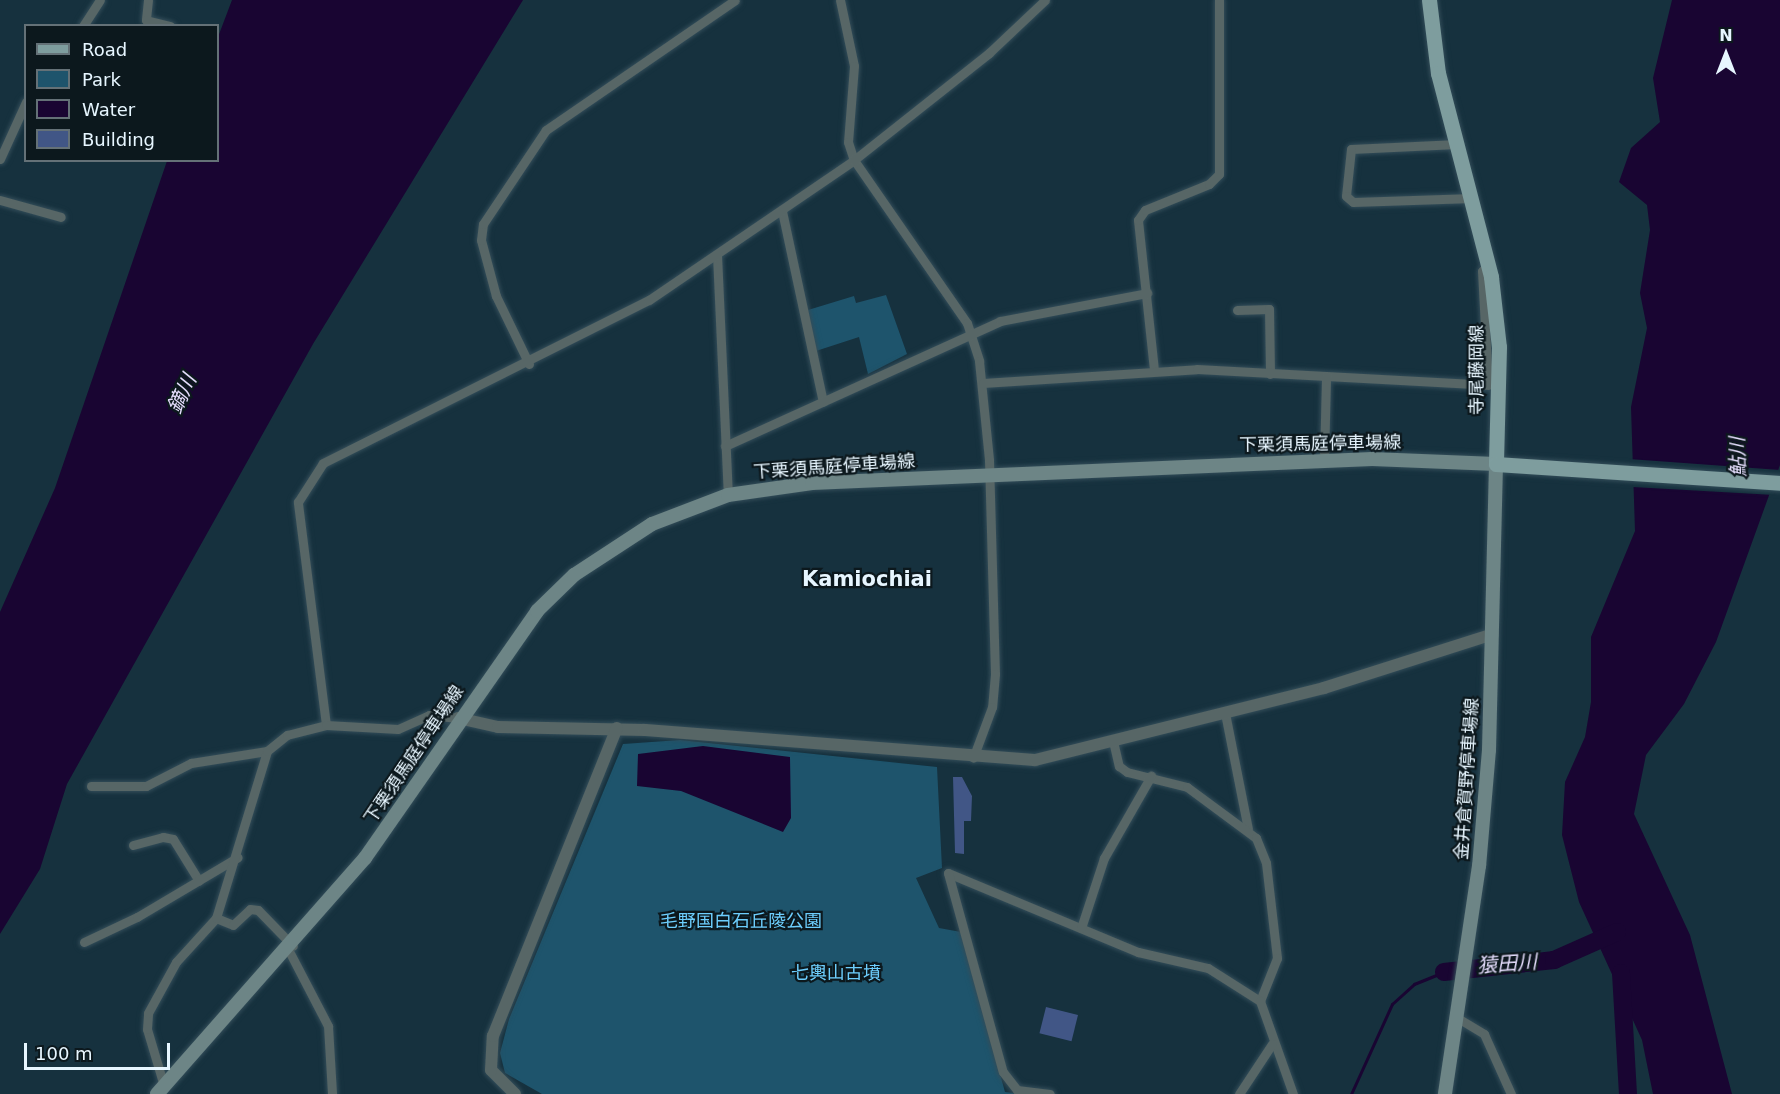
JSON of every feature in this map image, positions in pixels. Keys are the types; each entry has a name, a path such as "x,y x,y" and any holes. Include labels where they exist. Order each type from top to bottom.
{"main road":[{"name":"寺尾藤岡線","path":"1429,0 1438,73 1489,264 1498,347 1496,464"},
{"name":"下栗須馬庭停車場線","path":"161,1090 291,948 371,850 458,718 537,610 574,575 652,524 728,495 812,483 1324,460 1496,464"},
{"path":"1496,464 1780,483"},
{"name":"金井倉賀野停車場線","path":"1445,1094 1479,866 1493,634 1496,464"}],"street":[{"path":"83,24 100,0"},
{"path":"148,0 146,20 163,24"},
{"path":"529,364 496,296 481,240 483,224 546,130 735,0"},
{"path":"840,0 854,66 848,130 854,160 972,333 983,383 990,476 995,674 992,707 973,758"},
{"path":"326,725 298,502 301,492 323,463 342,451 529,364 649,300 854,160 1022,25 1045,0"},
{"path":"1155,370 1139,215 1209,184 1219,174 1219,0"},
{"path":"0,159 24,106"},
{"path":"1457,144 1352,149 1347,196 1353,202 1473,198"},
{"path":"0,200 61,217"},
{"path":"782,211 824,402"},
{"path":"717,255 728,495"},
{"path":"983,383 1155,370 1488,385 1482,271 1489,264"},
{"path":"725,446 1005,320 1147,293"},
{"path":"1237,310 1269,309 1270,374"},
{"path":"1324,460 1326,377"},
{"path":"91,786 146,786 191,763 267,751 287,735 326,725 398,729 429,715 458,718 498,727 617,728 973,758 1035,760 1225,713 1493,634"},
{"path":"1225,713 1248,829 1266,863 1277,958 1260,1001 1272,1044 1284,1059 1293,1094"},
{"path":"515,1094 491,1070 493,1036 617,728"},
{"path":"1113,741 1119,766 1187,787 1248,829"},
{"path":"161,1090 147,1029 147,1012 176,962 216,918 238,857 267,751"},
{"path":"1081,928 1104,858 1151,776"},
{"path":"133,845 163,837 173,839 199,881"},
{"path":"84,942 199,881 238,857"},
{"path":"1050,1094 1017,1090 1003,1072 948,873 1138,952 1208,968 1260,1001"},
{"path":"216,918 233,925 250,909 258,910 291,948 328,1026 332,1094"},
{"path":"1456,1017 1484,1034 1510,1094"},
{"path":"1239,1094 1272,1044"}],"green space":[{"path":"886,295 907,354 868,374 859,337 816,351 808,310 854,296 856,303"},
{"name":"毛野国白石丘陵公園","path":"680,740 937,767 942,868 916,878 939,928 961,932 1005,1092 1023,1094 542,1094 505,1073 500,1053 509,1019 623,744"}],"water":[{"name":"鏑川","path":"232,0 523,0 313,344 67,784 40,869 0,934 0,612 55,488 167,162 219,162 219,34"},
{"name":"鮎川","path":"1672,0 1780,0 1780,465 1716,642 1684,704 1646,755 1634,814 1690,935 1732,1094 1653,1094 1642,1040 1579,902 1562,835 1565,782 1585,737 1591,702 1591,637 1635,531 1631,407 1647,328 1640,293 1650,230 1647,205 1619,182 1631,148 1660,122 1653,78"},
{"path":"703,746 790,757 791,818 783,832 681,791 637,786 638,754"}],"pier":[{"path":"1629,459 1780,470 1780,476 1774,495 1633,487"}],"building":[{"path":"953,777 962,777 972,796 971,821 964,821 964,854 955,853"},
{"path":"1046,1007 1078,1015 1071,1041 1039,1033"}],"waterway":[{"name":"猿田川","path":"1444,972 1554,960 1617,932"},
{"name":"猿田川","path":"1351,1094 1392,1004 1414,984 1444,972"},
{"path":"1621,973 1628,1094"}],"district":[{"name":"Kamiochiai","path":"867,579"}],"park label":[{"name":"七輿山古墳","path":"836,973"}]}
